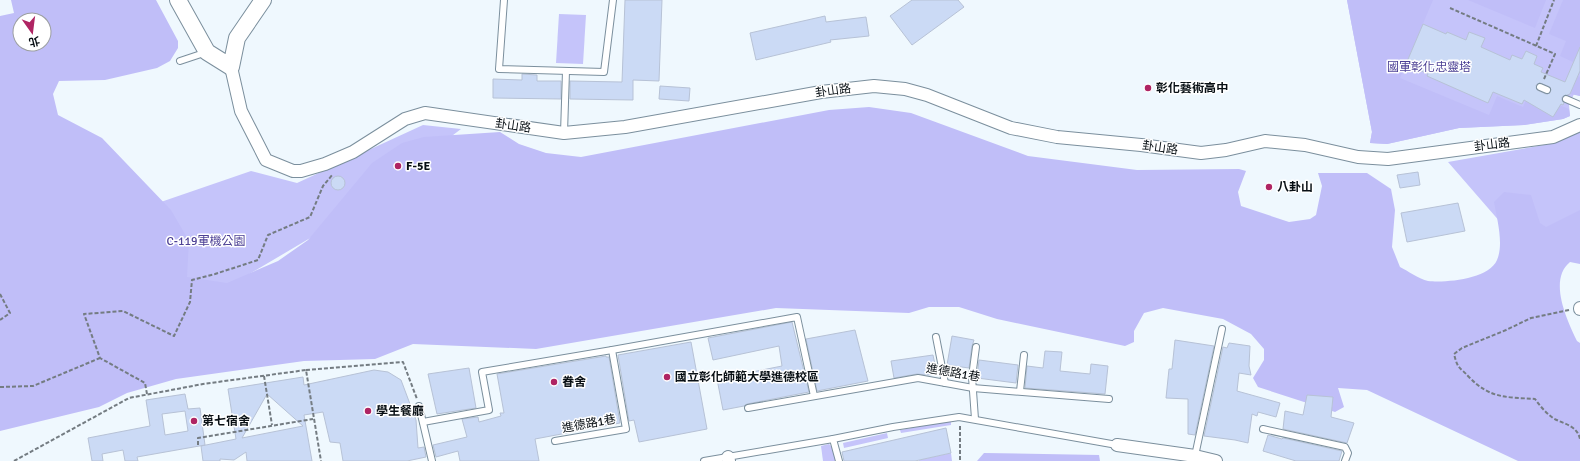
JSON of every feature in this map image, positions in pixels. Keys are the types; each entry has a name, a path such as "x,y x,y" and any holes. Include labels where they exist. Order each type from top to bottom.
{"street":[{"path":"178,0 207,52 231,67"},
{"name":"卦山路","path":"263,0 238,38 231,67 241,111 266,160 294,171 301,171 325,164 353,152 405,119 425,113 564,133 625,127 821,92 874,86 905,89 927,95 1011,128 1057,137 1141,145 1201,153 1226,150 1265,141 1305,145 1358,157 1388,159 1553,137 1580,125"},
{"path":"1117,445 1195,456 1216,461"}],"lane":[{"path":"504,0 499,69 604,72 613,0"},
{"path":"180,61 207,52"},
{"path":"564,133 566,71"},
{"path":"1540,87 1547,90"},
{"path":"1566,99 1580,105"},
{"path":"423,422 489,410 482,372 797,317 814,396"},
{"path":"1195,456 1222,329"},
{"path":"936,337 945,383"},
{"path":"974,419 972,377 976,347"},
{"name":"進德路1巷","path":"555,441 626,429 612,350"},
{"path":"1020,391 1024,355"},
{"name":"進德路1巷","path":"748,408 918,378 973,388 1109,399"},
{"path":"419,406 432,461"},
{"path":"704,461 728,459 893,427 959,417 1117,445"},
{"path":"1263,429 1345,447 1348,453 1345,461"},
{"path":"833,439 839,461"}],"path":[{"path":"1536,46 1554,0"},
{"path":"1450,8 1555,54 1540,87"},
{"path":"147,394 145,383 100,358 84,314 123,310 174,336 190,302 192,280 258,260 268,235 310,217 323,186 338,169"},
{"path":"0,294 10,313 0,320"},
{"path":"1580,308 1531,318 1462,348 1454,354 1458,367 1475,383 1490,393 1504,397 1535,399 1553,418 1571,426 1579,435 1580,439"},
{"path":"0,388 33,386 100,358"},
{"path":"14,461 129,398 203,384 306,370 403,362 419,406"},
{"path":"306,370 321,461"},
{"path":"264,376 272,426"},
{"path":"959,417 960,461"},
{"path":"198,445 198,438 313,419"}],"green space":[{"name":"國軍彰化忠靈塔","path":"1347,0 1580,0 1580,96 1574,94 1569,105 1570,116 1563,119 1524,125 1459,128 1387,144 1370,143 1372,132"},
{"path":"559,14 586,15 583,64 556,63"},
{"name":"C-119軍機公園","path":"423,125 461,129 344,218 214,295 164,284 123,215 251,171 297,183"},
{"path":"1580,132 1580,219 1527,253 1448,162 1555,143"},
{"path":"951,421 951,425 901,433 900,430"},
{"path":"887,433 888,438 844,448 843,443"},
{"path":"829,444 834,449 836,461 823,461 821,446"},
{"path":"951,453 952,461 919,461 919,460"}],"shaded area":[{"path":"11,0 156,0 178,41 178,48 170,61 157,68 105,80 59,81 53,94 58,115 102,138 171,210 189,241 187,277 227,283 278,261 308,240 372,163 402,143 424,137 500,132 519,144 546,153 581,157 829,110 869,107 911,113 1028,156 1137,170 1239,169 1246,171 1238,192 1241,206 1289,222 1310,219 1316,215 1322,186 1318,173 1367,173 1391,189 1395,210 1392,247 1400,267 1417,277 1428,281 1456,280 1476,276 1485,272 1497,260 1500,247 1494,202 1504,192 1531,195 1540,223 1546,227 1580,210 1580,264 1570,262 1560,279 1560,289 1565,312 1577,341 1580,343 1580,461 1518,461 1367,390 1338,388 1344,407 1335,412 1258,387 1253,378 1264,360 1264,349 1251,334 1223,319 1163,308 1144,313 1134,331 1134,342 1125,346 997,319 959,307 929,307 909,313 776,308 536,349 413,344 375,359 304,361 176,379 127,393 99,407 0,431 0,16 12,13 12,52 52,52 52,12 14,12"},
{"path":"1347,0 1433,0 1400,78 1489,115 1497,96 1523,107 1532,86 1541,90 1542,98 1569,109 1570,116 1563,119 1524,125 1459,128 1387,144 1370,143 1372,132"},
{"path":"1468,0 1546,0 1535,28"},
{"path":"1563,0 1580,0 1580,53 1578,53 1573,62 1560,56 1566,41 1549,34"},
{"path":"1578,76 1580,77 1580,96 1570,94"},
{"path":"984,453 1099,455 1100,461 977,461"}],"building":[{"path":"625,0 662,0 659,81 633,80 633,100 570,99 570,81 622,82"},
{"path":"912,0 958,0 964,7 912,45 890,16"},
{"path":"825,16 826,22 866,17 869,36 830,40 831,42 756,60 750,33"},
{"path":"1423,24 1446,34 1447,32 1466,40 1469,32 1485,38 1481,47 1510,60 1512,55 1522,59 1526,51 1537,56 1534,64 1543,68 1541,72 1565,82 1580,47 1580,71 1570,94 1562,97 1564,103 1563,105 1561,104 1553,117 1524,100 1522,104 1493,92 1488,103 1427,76 1428,74 1406,64","holes":["1540,83 1550,87 1550,93 1546,94 1537,90 1536,85"]},
{"path":"522,74 537,75 537,81 561,81 561,99 493,98 493,79 522,80"},
{"path":"660,86 690,88 689,101 659,99"},
{"path":"1418,172 1420,185 1400,188 1397,175"},
{"path":"338,176 343,178 345,183 343,188 338,190 333,188 331,183 333,178"},
{"path":"1458,203 1465,231 1407,242 1401,213"},
{"path":"792,322 809,392 723,410 717,379 782,366 779,346 713,360 708,338"},
{"path":"855,330 868,381 817,391 806,339"},
{"path":"952,336 974,340 969,368 947,365"},
{"path":"1175,340 1214,346 1195,435 1188,434 1188,399 1166,398 1169,369 1172,369"},
{"path":"691,342 707,429 639,442 634,420 629,421 618,355"},
{"path":"1229,343 1250,346 1249,366 1251,375 1239,373 1237,391 1280,403 1276,417 1258,412 1257,416 1252,414 1248,443 1204,436 1223,347 1227,348"},
{"path":"1045,351 1062,352 1060,371 1090,374 1091,364 1108,366 1105,394 1025,388 1027,366 1043,368"},
{"path":"933,355 937,374 917,374 894,378 891,361"},
{"path":"606,356 609,357 620,423 535,439 539,461 460,461 458,451 436,457 433,445 467,437 462,419 478,417 479,422 501,416 500,413 504,413 497,374"},
{"path":"979,360 1018,365 1016,383 977,378"},
{"path":"469,368 476,408 437,414 428,374"},
{"path":"374,370 388,372 401,380 416,420 418,448 424,447 426,457 407,461 343,461 340,443 330,442 323,412 304,415 312,461 247,461 246,452 234,460 220,459 220,461 203,461 201,446 236,439 228,389 303,377 304,385","holes":["267,394 303,426 242,438"]},
{"name":"第七宿舍","path":"185,394 188,409 200,408 205,445 137,457 138,461 125,461 123,450 102,454 103,461 92,461 88,438 150,426 146,400","holes":["185,411 188,431 165,435 162,414"]},
{"path":"1307,395 1333,397 1331,417 1354,423 1347,443 1283,429 1285,411 1303,415"},
{"path":"946,428 951,453 915,461 844,461 842,452"},
{"path":"1268,435 1342,451 1339,461 1296,461 1263,451"}],"place":[{"name":"彰化藝術高中","path":"1148,88"},
{"name":"F-5E","path":"398,166"},
{"name":"八卦山","path":"1269,187"},
{"name":"國立彰化師範大學進德校區","path":"667,377"},
{"name":"眷舍","path":"554,382"},
{"name":"學生餐廳","path":"368,411"},
{"name":"第七宿舍","path":"194,421"}]}
